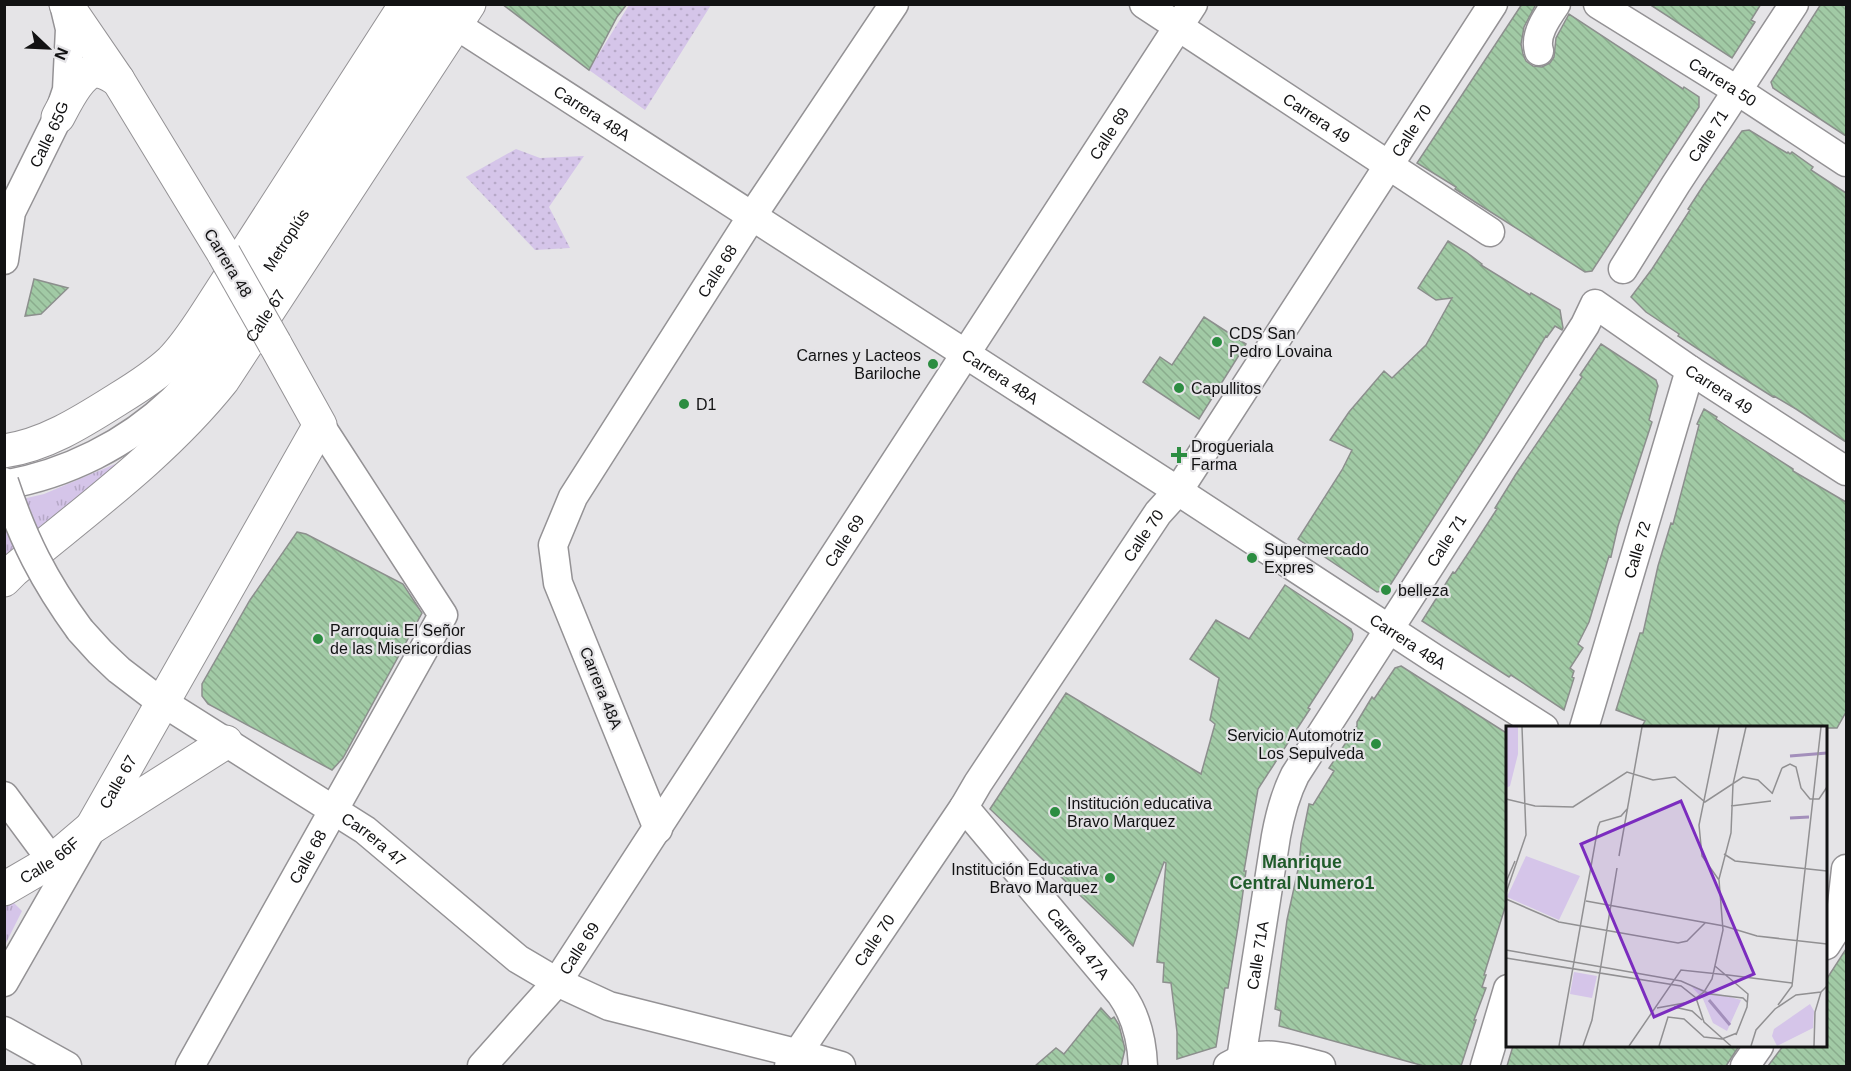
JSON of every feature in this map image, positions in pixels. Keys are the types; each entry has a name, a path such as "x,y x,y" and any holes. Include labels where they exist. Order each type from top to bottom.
{"main road":[{"name":"Carrera 48","path":"65,4 118,80 224,254 320,425"},
{"path":"4,451 30,446 58,435 135,388 178,353 207,313 406,4"},
{"name":"Calle 67","path":"4,580 118,486 174,435 224,380 454,11"},
{"path":"58,117 88,72 104,72 118,80"},
{"name":"Calle 67","path":"92,827 320,425"},
{"path":"92,827 226,742"},
{"name":"Calle 66F","path":"4,889 52,861 92,827"}],"street":[{"name":"Calle 65G","path":"4,260 8,217 58,117 67,90 70,30 65,4"},
{"name":"Calle 68","path":"553,545 573,497 752,216 894,4"},
{"name":"Carrera 49","path":"1144,4 1186,16 1390,164 1490,232"},
{"name":"Calle 70","path":"792,1060 964,807 1158,513 1178,491 1493,4"},
{"path":"1539,51 1536,44 1545,19 1556,4"},
{"name":"Carrera 50","path":"1599,4 1846,162"},
{"name":"Calle 71","path":"1623,269 1794,4"},
{"name":"Carrera 48A","path":"454,11 752,216 1541,726"},
{"name":"Metroplús","path":"4,483 32,480 96,455 147,422 175,399 201,367 454,11"},
{"name":"Calle 69","path":"482,1066 556,982 658,829 1186,16"},
{"name":"Carrera 49","path":"1595,304 1690,370 1846,471"},
{"name":"Calle 71","path":"1295,774 1585,325 1595,304"},
{"name":"Calle 72","path":"1585,726 1690,370"},
{"name":"Carrera 48","path":"320,425 443,615"},
{"name":"Carrera 47","path":"4,483 37,564 60,603 80,630 119,670 163,702 382,843 518,959 556,982 609,1006 792,1060 841,1066"},
{"name":"Carrera 48A","path":"553,545 558,583 658,829"},
{"name":"Calle 68","path":"190,1066 443,615"},
{"name":"Calle 71A","path":"1236,1064 1282,805 1295,774"},
{"path":"4,796 52,861"},
{"name":"Carrera 47A","path":"964,807 1121,994 1137,1027 1143,1066"},
{"name":"Calle 67","path":"4,982 92,827"},
{"path":"1834,927 1846,869"},
{"path":"1485,1066 1506,996"},
{"path":"4,1031 67,1066"},
{"path":"1745,1066 1758,1047"},
{"path":"1236,1064 1273,1055 1321,1066"}],"green space":[{"path":"629,5 711,5 645,110 589,70"},
{"path":"516,149 540,158 584,156 549,207 570,248 535,250 466,177"},
{"path":"134,456 5,555 5,503 44,494"},
{"path":"11,900 22,911 5,945 5,903"}],"building":[{"path":"502,4 627,4 617,17 589,70"},
{"path":"1522,4 1536,4 1524,27 1521,44 1526,61 1533,66 1542,67 1550,63 1554,57 1556,38 1569,14 1683,89 1684,87 1699,97 1699,107 1592,271 1585,272 1417,163"},
{"path":"1649,4 1761,4 1751,20 1755,22 1732,58"},
{"path":"1821,4 1846,4 1846,136 1773,88 1771,82"},
{"path":"1749,130 1787,153 1792,152 1813,167 1811,170 1846,193 1846,442 1678,336 1679,334 1646,312 1631,297 1652,269 1703,186 1742,131"},
{"path":"1448,241 1481,265 1530,295 1531,293 1560,310 1563,328 1562,330 1555,326 1546,336 1485,437 1387,590 1377,592 1298,539 1342,470 1352,450 1330,440 1349,412 1384,371 1392,378 1426,345 1452,298 1436,300 1418,288"},
{"path":"34,279 68,288 41,314 25,316"},
{"path":"1204,317 1246,344 1199,419 1143,382 1160,357 1172,365"},
{"path":"1601,344 1656,380 1658,386 1649,420 1652,422 1618,526 1611,557 1609,556 1589,622 1578,644 1583,648 1570,668 1574,671 1572,677 1574,678 1564,710 1422,621 1497,509 1495,508 1516,474 1582,377 1580,375"},
{"path":"1704,409 1793,471 1846,502 1846,712 1837,728 1827,728 1827,726 1642,726 1645,721 1616,710 1640,633 1643,633 1658,566 1671,523 1673,524 1699,425 1697,424"},
{"name":"Parroquia El Señor de las Misericordias","path":"297,532 306,534 403,584 422,613 343,758 332,770 208,704 202,696 202,684 250,600"},
{"path":"1285,585 1351,629 1352,640 1258,789 1244,871 1246,871 1238,927 1216,1047 1177,1059 1177,1032 1171,983 1163,982 1164,963 1157,962 1166,863 1164,862 1133,946 990,809 1066,693 1201,774 1215,724 1210,720 1219,678 1190,659 1216,620 1249,639"},
{"path":"1401,666 1506,733 1506,904 1484,975 1486,975 1482,987 1486,988 1461,1066 1424,1066 1279,1026 1281,1011 1275,1009 1287,920 1309,804 1313,805 1334,771 1329,768 1357,726 1357,722 1372,697 1374,699 1395,668"},
{"path":"1846,949 1846,1066 1768,1066 1782,1047 1827,1047 1827,978"},
{"path":"1101,1008 1111,1019 1114,1017 1119,1025 1125,1049 1121,1066 1035,1066 1056,1048 1064,1054"},
{"path":"1513,1047 1738,1047 1726,1066 1507,1066"}],"place":[{"name":"CDS San Pedro Lovaina","path":"1217,342"},
{"name":"Carnes y Lacteos Bariloche","path":"933,364"},
{"name":"Capullitos","path":"1179,388"},
{"name":"D1","path":"684,404"},
{"name":"Drogueriala Farma","path":"1179,455"},
{"name":"Supermercado Expres","path":"1252,558"},
{"name":"belleza","path":"1386,590"},
{"name":"Parroquia El Señor de las Misericordias","path":"318,639"},
{"name":"Servicio Automotriz Los Sepulveda","path":"1376,744"},
{"name":"Institución educativa Bravo Marquez","path":"1055,812"},
{"name":"Institución Educativa Bravo Marquez","path":"1110,878"}],"district":[{"name":"Manrique Central Numero1","path":"1302,872"}]}
